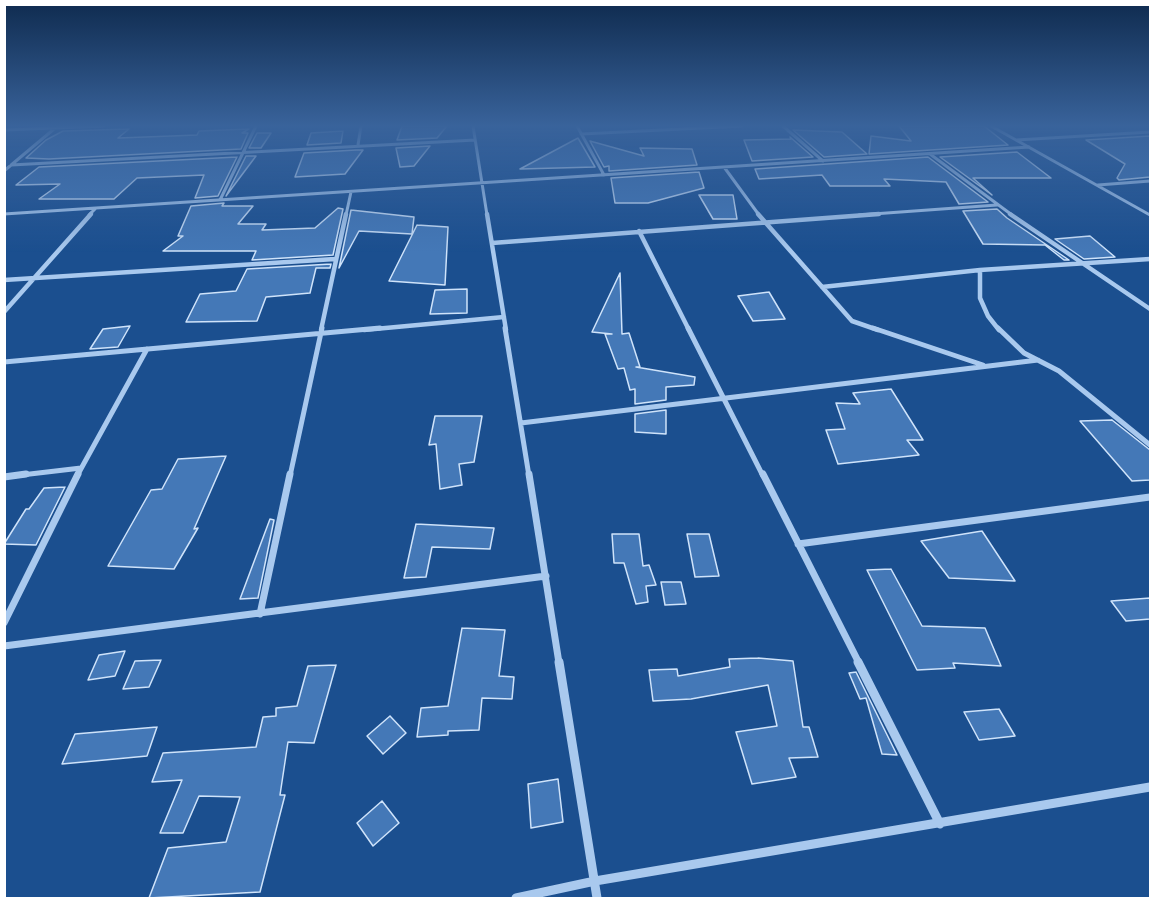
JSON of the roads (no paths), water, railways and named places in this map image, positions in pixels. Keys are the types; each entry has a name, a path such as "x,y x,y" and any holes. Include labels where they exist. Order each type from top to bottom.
{"street":[{"path":"220,200 236,168"},
{"path":"480,168 597,898"},
{"path":"600,168 604,175"},
{"path":"4,214 707,168"},
{"path":"725,168 764,222 850,320 859,325 986,366"},
{"path":"948,168 997,205 1150,309"},
{"path":"1067,168 1150,215"},
{"path":"1098,185 1150,181"},
{"path":"260,614 351,192"},
{"path":"492,243 997,205"},
{"path":"4,312 96,208"},
{"path":"639,231 940,824"},
{"path":"4,280 335,259"},
{"path":"822,287 980,270 1150,259"},
{"path":"980,270 978,291 988,316 1017,348 1059,371 1150,445"},
{"path":"4,362 504,317"},
{"path":"4,623 81,468 147,349"},
{"path":"521,423 1038,360"},
{"path":"4,477 81,468"},
{"path":"798,544 1150,497"},
{"path":"4,646 546,576"},
{"path":"516,898 595,881 1150,787"}]}
